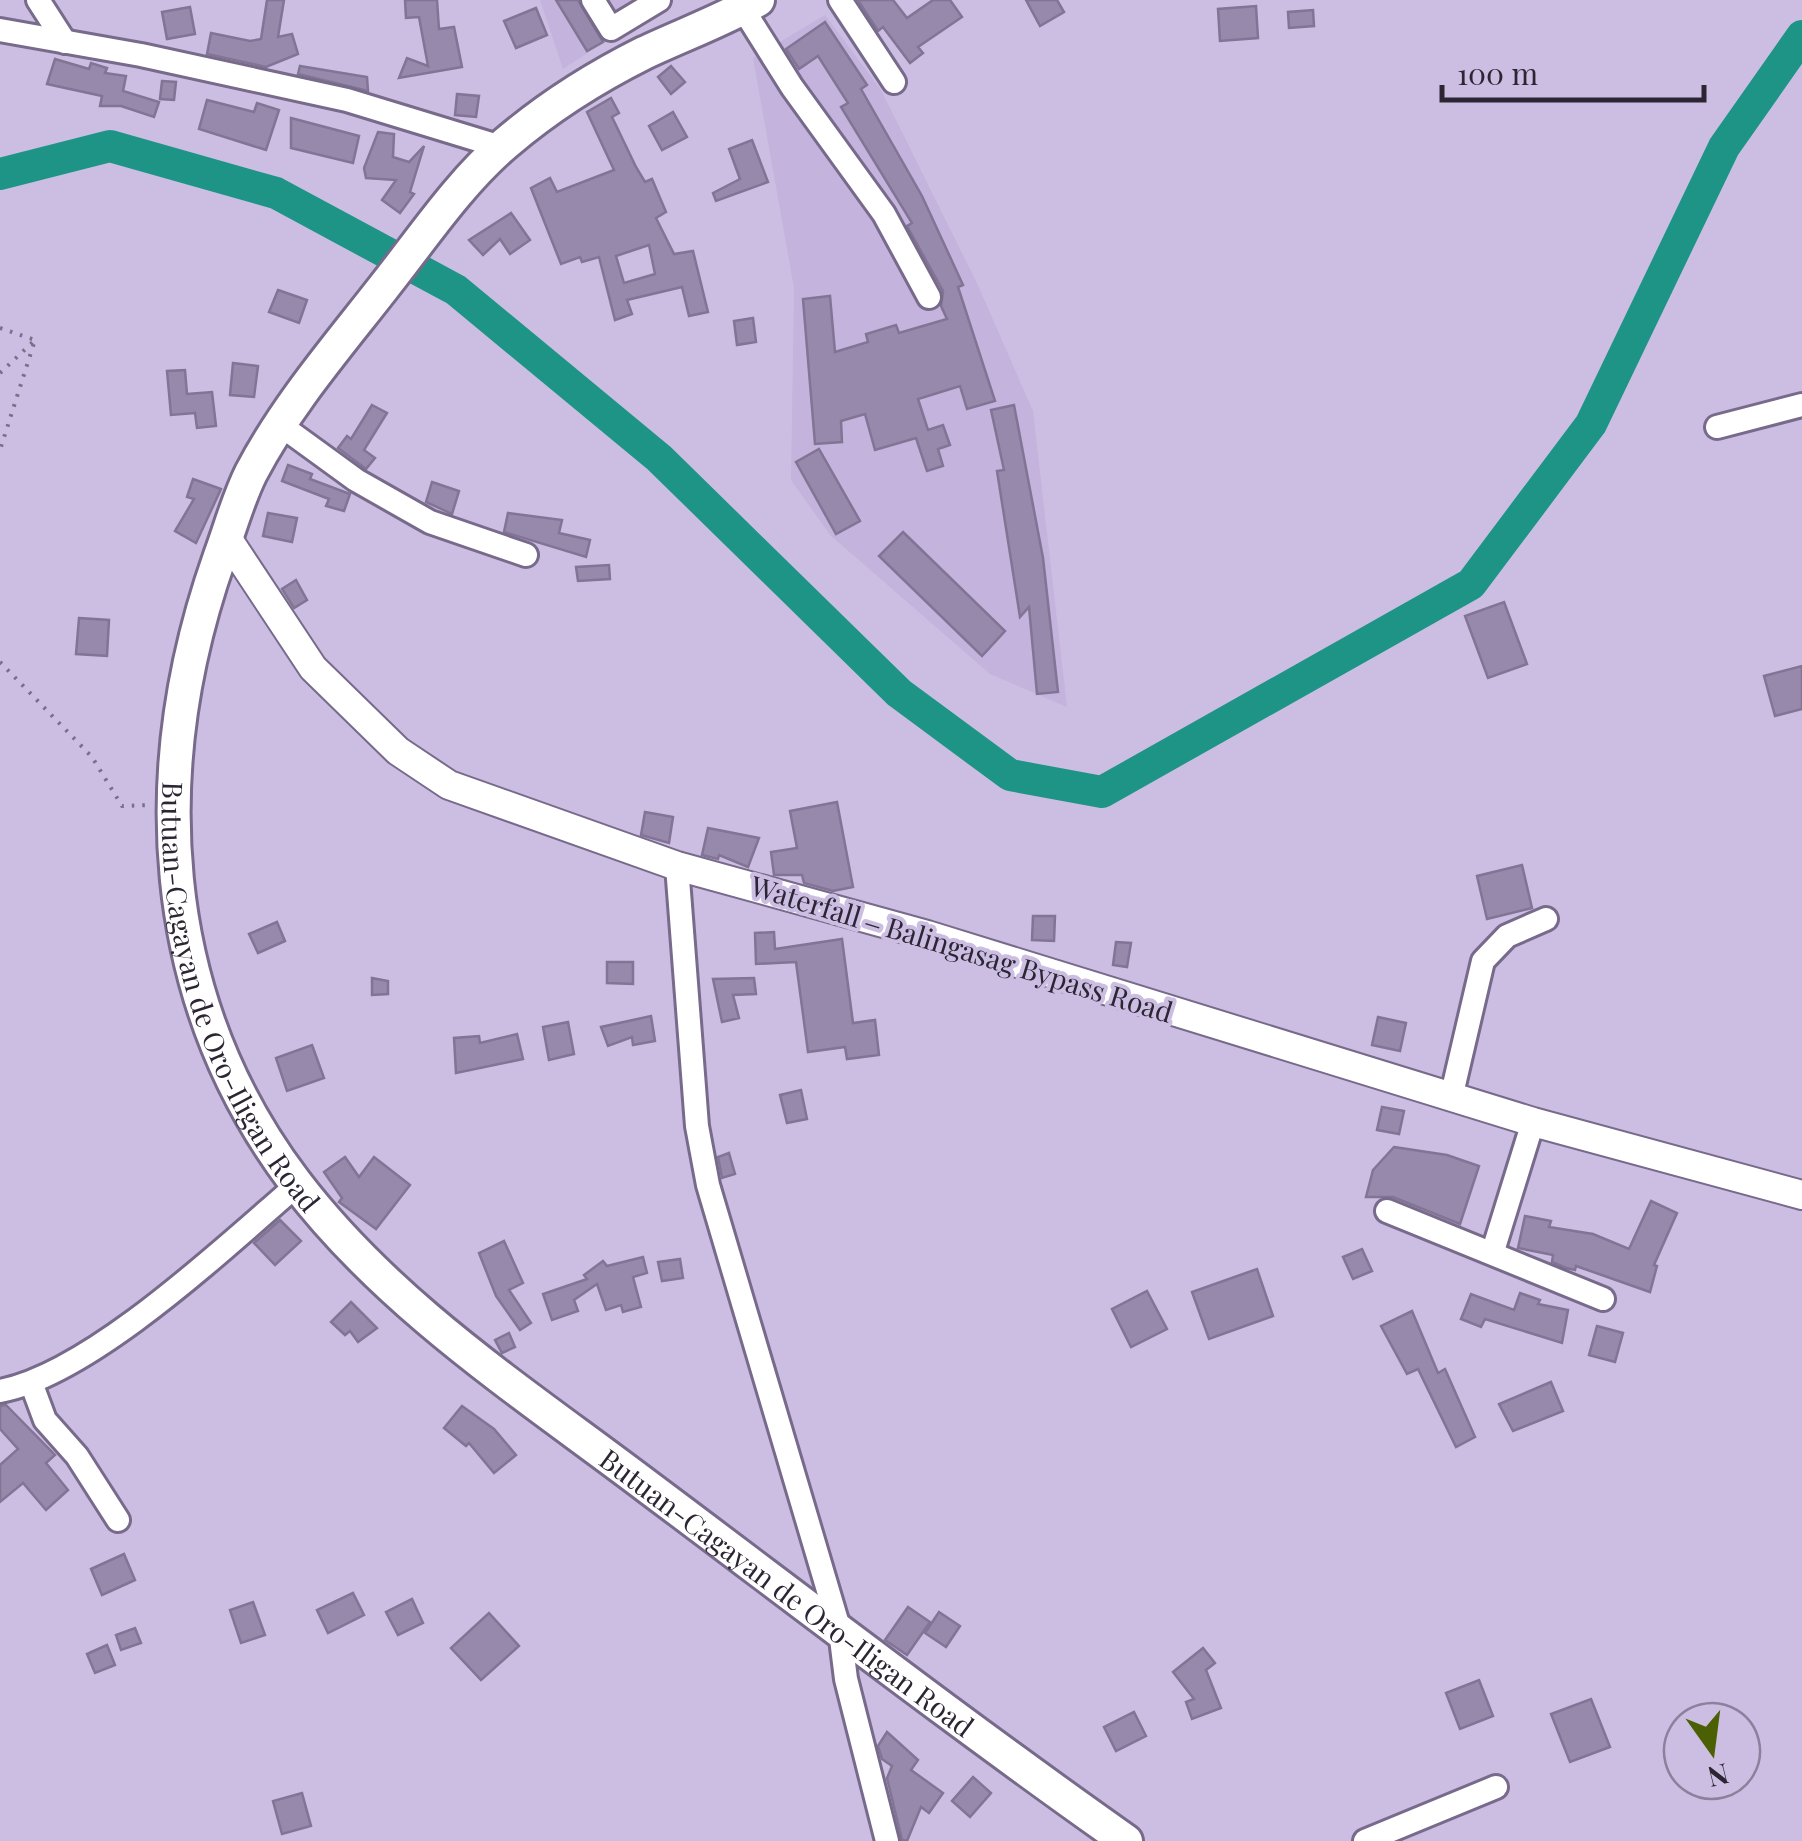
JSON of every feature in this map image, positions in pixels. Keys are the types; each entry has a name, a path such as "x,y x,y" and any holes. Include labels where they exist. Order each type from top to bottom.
{"highway":[{"name":"Butuan-Cagayan de Oro-Iligan Road","path":"730,8 567,98 501,148 449,203 280,424 248,479 196,624 176,731 171,805 181,908 207,1010 243,1096 297,1185 386,1285 438,1330 1126,1841"}],"main road":[{"name":"Waterfall ‒ Balingasag Bypass Road","path":"226,538 313,668 398,751 449,785 677,866 928,935 1533,1122 1802,1195"}],"street":[{"path":"38,0 65,42"},
{"path":"593,0 611,29 659,0"},
{"path":"840,0 894,82"},
{"path":"730,8 884,214 929,297"},
{"path":"0,30 346,100 501,148"},
{"path":"1717,427 1802,405"},
{"path":"280,424 356,480 430,522 526,556"},
{"path":"677,866 697,1126 708,1185 840,1631 846,1679 887,1841"},
{"path":"1451,1098 1483,961 1507,936 1546,919"},
{"path":"1493,1252 1533,1122"},
{"path":"0,1391 32,1385 92,1349 187,1279 297,1185"},
{"path":"1388,1211 1603,1299"},
{"path":"32,1385 45,1420 77,1456 118,1520"},
{"path":"1366,1841 1496,1787"}],"path":[{"path":"0,328 34,340"},
{"path":"0,373 34,340"},
{"path":"0,450 34,340"},
{"path":"0,662 92,757 122,806 171,805"}],"shaded area":[{"path":"540,0 668,0 563,69"},
{"path":"825,15 881,90 976,281 1033,411 1067,707 990,674 830,535 791,480 794,288 753,58"}],"building":[{"path":"267,0 284,0 278,37 292,34 298,54 266,67 207,54 211,33 250,41 261,39"},
{"path":"405,0 437,0 439,29 454,27 462,67 399,78 407,58 428,66 419,17 406,18"},
{"path":"556,0 578,0 603,42 587,51"},
{"path":"858,0 893,0 907,18 933,0 950,0 962,17 918,47 923,53 910,63 883,27 878,31"},
{"path":"1026,0 1057,0 1064,12 1040,26"},
{"path":"1256,6 1258,38 1220,41 1218,9"},
{"path":"190,7 195,34 167,39 162,12"},
{"path":"536,8 547,35 516,48 504,21"},
{"path":"1313,10 1314,26 1289,28 1288,12"},
{"path":"825,22 867,85 861,89 922,196 963,285 958,287 995,401 967,409 960,386 918,399 928,430 943,425 950,445 938,449 943,466 927,471 916,438 875,450 865,414 841,421 842,442 815,444 803,299 830,296 835,352 868,342 866,334 896,325 899,333 947,319 941,306 943,291 907,226 912,223 841,107 848,103 818,56 799,69 786,49"},
{"path":"55,59 89,69 91,63 107,68 105,73 126,76 123,91 159,102 154,117 121,106 100,106 102,96 47,84"},
{"path":"300,66 367,77 368,91 298,74"},
{"path":"671,66 685,82 671,94 658,77"},
{"path":"162,81 176,82 174,100 160,99"},
{"path":"457,94 479,96 476,117 455,115"},
{"path":"611,98 619,113 612,117 636,167 645,182 652,179 666,212 656,218 674,254 693,251 708,312 689,316 682,287 627,300 632,314 615,320 599,257 582,262 580,257 561,264 531,188 550,178 557,192 614,170 587,112","holes":["649,245 655,274 624,283 616,256"]},
{"path":"207,100 254,112 257,103 279,110 266,150 199,129"},
{"path":"673,112 687,137 662,150 649,126"},
{"path":"291,118 359,136 353,163 291,148"},
{"path":"378,132 394,134 393,157 409,162 424,146 410,192 414,194 400,213 382,200 396,180 366,178 364,168"},
{"path":"752,140 768,182 716,201 713,193 740,179 729,149"},
{"path":"511,213 530,240 510,254 500,239 483,255 469,240"},
{"path":"278,290 307,300 299,323 269,312"},
{"path":"753,318 756,342 737,345 734,321"},
{"path":"233,363 258,366 254,397 230,395"},
{"path":"185,370 187,394 212,392 216,426 197,428 195,413 171,415 167,371"},
{"path":"372,405 387,413 364,450 375,458 366,469 338,448 347,436 351,439"},
{"path":"1014,405 1043,558 1058,692 1037,694 1029,607 1020,617 997,471 1004,470 991,410"},
{"path":"819,449 860,521 836,534 796,462"},
{"path":"288,465 312,474 310,479 350,494 344,511 326,506 329,499 282,481"},
{"path":"193,479 221,489 196,543 175,531 194,499 187,497"},
{"path":"432,482 459,491 452,514 426,502"},
{"path":"268,513 297,518 292,542 263,536"},
{"path":"508,513 562,520 559,533 590,540 586,557 504,532"},
{"path":"903,532 1005,631 982,656 879,556"},
{"path":"609,565 610,579 578,581 576,567"},
{"path":"296,580 307,600 294,608 282,589"},
{"path":"1504,602 1527,664 1488,678 1465,616"},
{"path":"79,618 109,620 107,656 76,654"},
{"path":"1802,666 1802,709 1775,716 1764,676"},
{"path":"837,802 853,887 833,891 804,883 802,875 774,875 771,852 797,848 790,811"},
{"path":"645,812 673,817 669,843 641,835"},
{"path":"708,828 759,838 748,867 719,855 718,859 702,855"},
{"path":"1522,865 1532,908 1487,919 1477,876"},
{"path":"1033,916 1055,916 1054,941 1032,940"},
{"path":"277,922 285,941 258,953 249,934"},
{"path":"774,932 775,949 842,939 853,1023 875,1020 879,1055 847,1059 845,1047 808,1052 796,962 756,964 755,933"},
{"path":"1116,942 1131,943 1127,967 1113,965"},
{"path":"607,962 633,962 633,984 607,983"},
{"path":"372,978 388,981 388,994 372,995"},
{"path":"754,978 756,994 733,995 739,1018 722,1022 713,979"},
{"path":"651,1016 655,1041 633,1045 632,1037 608,1046 601,1027"},
{"path":"1378,1017 1406,1023 1400,1051 1372,1045"},
{"path":"568,1022 574,1054 549,1060 543,1027"},
{"path":"517,1034 523,1059 456,1073 454,1038 479,1036 480,1043"},
{"path":"312,1045 324,1078 287,1091 276,1058"},
{"path":"801,1090 807,1119 787,1123 780,1095"},
{"path":"1382,1107 1404,1111 1399,1134 1377,1130"},
{"path":"1394,1147 1447,1155 1479,1166 1460,1224 1393,1197 1366,1197 1373,1170"},
{"path":"729,1153 735,1174 722,1178 718,1157"},
{"path":"345,1157 359,1177 374,1157 410,1185 376,1229 339,1202 342,1198 324,1172"},
{"path":"1651,1201 1677,1213 1654,1265 1657,1266 1650,1292 1576,1266 1575,1270 1566,1268 1552,1262 1553,1255 1518,1248 1525,1216 1551,1221 1549,1227 1593,1234 1629,1249"},
{"path":"280,1220 301,1241 275,1265 254,1243"},
{"path":"504,1241 523,1283 509,1290 531,1323 520,1330 496,1296 479,1253"},
{"path":"1362,1249 1372,1271 1353,1279 1343,1257"},
{"path":"643,1257 647,1273 633,1277 641,1307 623,1312 621,1305 606,1310 597,1284 574,1300 578,1311 552,1320 543,1294 587,1279 584,1275 603,1261 607,1266"},
{"path":"680,1259 683,1278 662,1281 658,1262"},
{"path":"1257,1269 1273,1316 1209,1339 1192,1292"},
{"path":"1147,1291 1167,1329 1131,1347 1112,1309"},
{"path":"1520,1293 1540,1300 1538,1304 1568,1310 1562,1343 1485,1319 1481,1327 1461,1319 1471,1294 1514,1310"},
{"path":"351,1302 377,1328 358,1342 350,1331 345,1335 331,1322"},
{"path":"1412,1311 1438,1373 1445,1369 1475,1437 1456,1447 1418,1369 1407,1374 1381,1326"},
{"path":"1597,1326 1623,1333 1615,1362 1589,1355"},
{"path":"509,1333 515,1347 502,1353 495,1340"},
{"path":"1551,1382 1563,1411 1513,1431 1499,1404"},
{"path":"6,1405 55,1455 46,1463 68,1490 46,1510 23,1483 0,1502 0,1465 18,1449 0,1429 0,1406"},
{"path":"462,1406 494,1429 516,1455 494,1473 469,1443 466,1446 444,1428"},
{"path":"124,1554 135,1580 102,1595 91,1569"},
{"path":"353,1593 364,1615 328,1633 317,1610"},
{"path":"412,1599 423,1623 398,1635 386,1612"},
{"path":"253,1602 265,1635 241,1643 230,1610"},
{"path":"908,1607 930,1622 907,1655 885,1640"},
{"path":"939,1612 960,1626 946,1647 925,1633"},
{"path":"489,1613 519,1646 481,1680 451,1648"},
{"path":"135,1628 141,1643 121,1650 116,1635"},
{"path":"107,1645 115,1665 95,1673 87,1654"},
{"path":"1203,1648 1215,1663 1206,1670 1221,1708 1192,1719 1186,1702 1194,1699 1173,1672"},
{"path":"1479,1680 1493,1716 1460,1729 1446,1693"},
{"path":"1591,1699 1610,1747 1570,1762 1551,1714"},
{"path":"1134,1712 1146,1736 1116,1751 1104,1727"},
{"path":"887,1732 918,1760 911,1770 943,1793 929,1813 921,1807 907,1841 902,1840 887,1778 892,1766 882,1759 878,1746"},
{"path":"973,1777 991,1793 970,1817 952,1801"},
{"path":"302,1793 311,1826 282,1834 273,1801"}],"waterway":[{"path":"0,174 110,146 276,193 456,290 659,458 899,693 1010,775 1102,792 1471,584 1591,424 1724,147 1802,36"}]}
